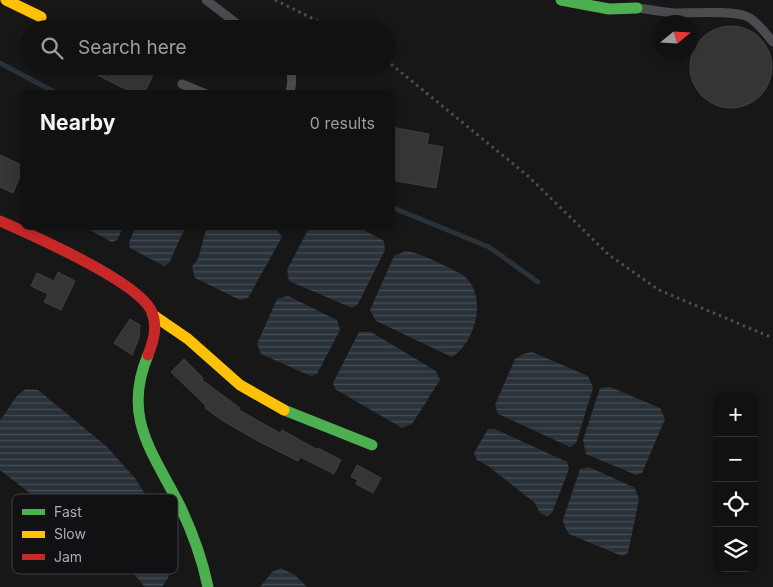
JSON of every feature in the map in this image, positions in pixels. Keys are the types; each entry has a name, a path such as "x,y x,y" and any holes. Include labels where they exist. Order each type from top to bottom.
{"street":[{"path":"6,0 41,18"},
{"path":"561,0 627,11 639,4"},
{"path":"0,221 20,230"},
{"path":"20,230 56,246 118,281 142,298 149,306 155,327 154,339 138,385 136,404 138,419 144,436 173,494"},
{"path":"153,315 178,332 249,392 331,431 372,445"},
{"path":"178,504 200,550 208,587"}],"lane":[{"path":"206,0 232,20"},
{"path":"639,4 672,13 706,12 749,17 773,42"},
{"path":"291,90 293,75"},
{"path":"182,84 196,90"}],"path":[{"path":"275,0 316,20"},
{"path":"395,67 528,176 609,255 659,290 773,338"}],"shaded area":[{"path":"90,230 122,230 117,240 112,242"},
{"path":"134,230 184,230 169,263 164,266 130,248 129,242"},
{"path":"206,230 277,230 282,237 248,298 240,300 195,278 192,267 198,259"},
{"path":"308,230 363,230 384,241 385,250 358,304 352,308 289,281 287,270"},
{"path":"406,251 424,256 452,269 464,276 472,286 476,296 476,319 467,341 452,357 376,321 370,310 394,256"},
{"path":"288,296 337,320 340,330 317,374 311,376 261,354 257,344 277,299"},
{"path":"359,332 371,332 436,371 440,380 412,424 402,428 335,389 333,383"},
{"path":"532,352 588,376 593,388 576,443 570,447 498,414 495,405 515,359 523,354"},
{"path":"610,387 660,408 665,419 642,473 636,475 586,454 583,440 600,388"},
{"path":"26,389 38,390 106,446 135,478 145,494 31,494 0,470 0,420"},
{"path":"488,429 495,429 567,462 569,469 552,513 547,516 540,513 535,503 488,466 477,460 474,453"},
{"path":"589,467 635,488 639,499 628,553 622,556 569,534 565,527 563,520 580,469"},
{"path":"281,568 295,575 307,587 260,587 272,572"},
{"path":"134,574 169,574 162,587 145,587"}],"building":[{"path":"731,26 747,29 765,44 772,67 769,83 760,96 747,105 731,108 715,105 702,96 693,83 690,67 691,60 698,60 698,43 715,29"},
{"path":"98,75 153,75 146,90 127,90"},
{"path":"395,128 429,134 427,144 443,147 436,188 395,181"},
{"path":"0,155 20,164 20,176 13,193 0,187"},
{"path":"58,272 75,281 61,310 44,302 48,294 31,286 37,273 54,281"},
{"path":"130,319 140,325 139,338 132,355 114,343"},
{"path":"184,359 203,378 202,380 240,408 239,410 280,433 282,430 318,450 318,448 341,460 334,474 300,457 298,461 258,441 223,421 205,408 206,406 171,372"},
{"path":"357,465 381,478 373,493 356,484 358,480 351,477"}],"waterway":[{"path":"0,63 20,74"},
{"path":"22,75 51,90"},
{"path":"395,209 489,247 538,282"}],"traffic: fast":[{"path":"561,0 609,9 637,8"},
{"path":"148,355 141,377 138,397 139,415 150,450 174,494"},
{"path":"284,410 372,445"},
{"path":"178,502 200,555 208,587"}],"traffic: slow":[{"path":"6,0 41,17"},
{"path":"153,315 188,339 240,385 284,410"}],"traffic: jam":[{"path":"0,221 20,230"},
{"path":"20,230 82,260 105,273 141,298 151,310 155,327 148,355"}]}
